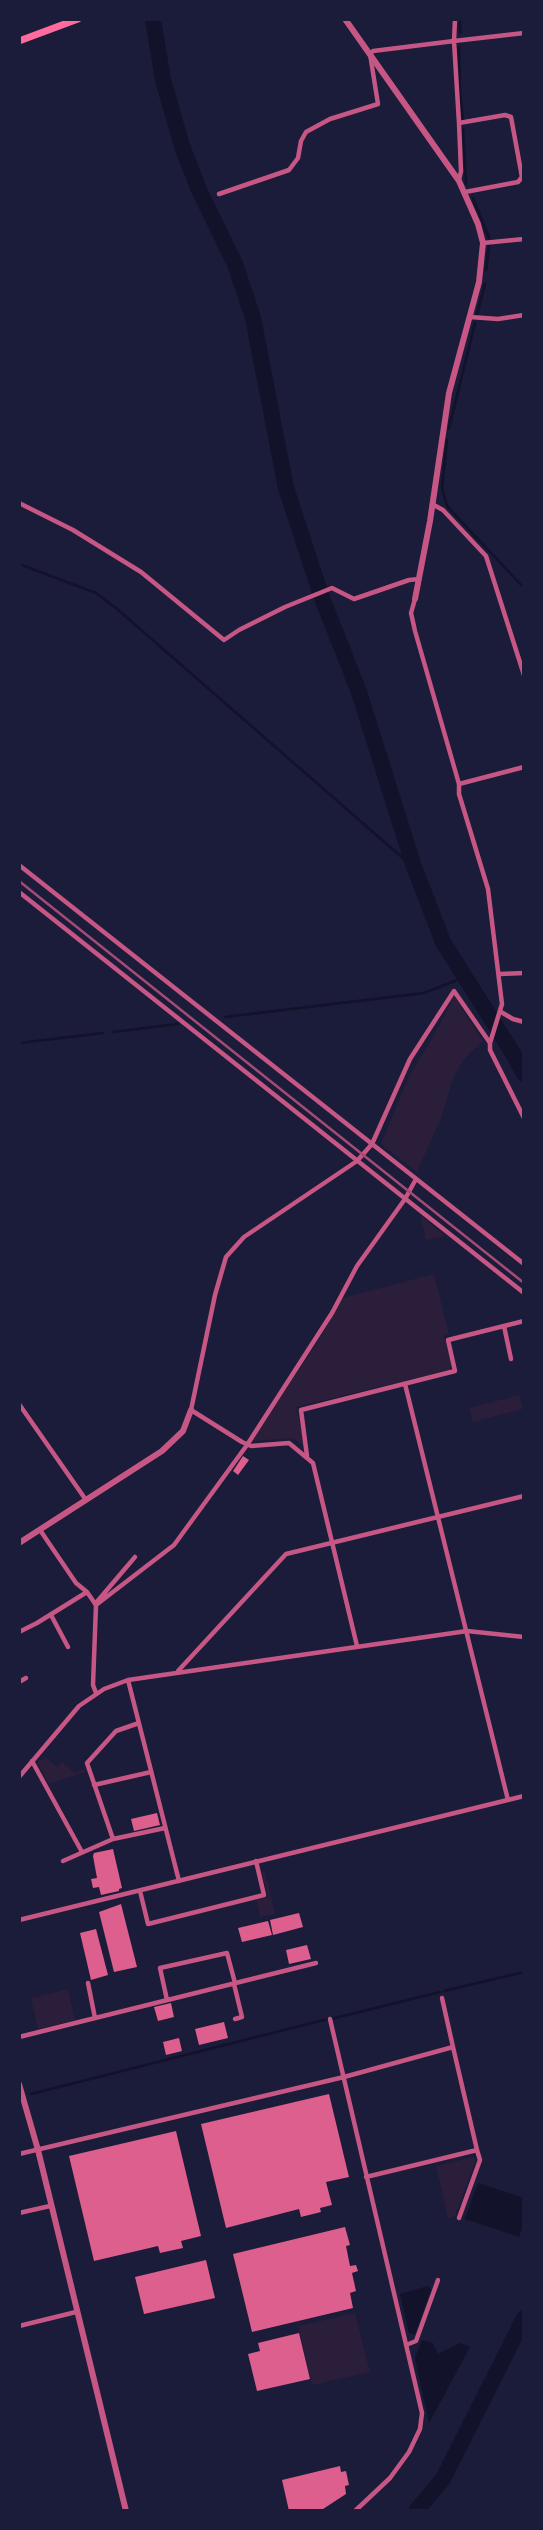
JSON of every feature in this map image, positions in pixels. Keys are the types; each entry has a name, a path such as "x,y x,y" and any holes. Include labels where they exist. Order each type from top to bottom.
{"main road":[{"path":"19,41 78,19"}],"street":[{"path":"345,19 459,181 478,224 483,243 481,271 449,393 412,608 413,621 459,784 459,794 488,889 500,974 501,1012 491,1049 524,1118"},
{"path":"455,19 461,172 459,181"},
{"path":"370,54 377,50 524,33"},
{"path":"219,194 289,170 298,158 301,141 306,132 330,119 378,104 370,54"},
{"path":"459,123 511,117 522,177 518,182 465,192"},
{"path":"483,243 524,239"},
{"path":"470,317 498,319 524,315"},
{"path":"19,503 73,530 141,572 224,640 239,630 332,588 354,599 419,579"},
{"path":"432,504 443,510 486,556 524,675"},
{"path":"459,784 524,766"},
{"path":"19,865 524,1264"},
{"path":"19,892 524,1293"},
{"path":"500,974 524,973"},
{"path":"19,1543 162,1451 183,1430 191,1410 215,1295 226,1257 244,1237 357,1161 372,1144 410,1059 454,990 491,1041"},
{"path":"501,1012 524,1022"},
{"path":"95,1604 174,1545 247,1445 332,1313 357,1266 405,1199 416,1179"},
{"path":"307,1457 301,1410 455,1371 448,1340 524,1321"},
{"path":"504,1326 512,1359"},
{"path":"405,1384 508,1800"},
{"path":"19,1404 86,1500"},
{"path":"191,1410 247,1445 289,1443 313,1463 357,1646"},
{"path":"178,1672 286,1554 524,1496"},
{"path":"40,1530 76,1583 87,1591 95,1604 93,1685 96,1693"},
{"path":"95,1604 135,1557"},
{"path":"19,1621 22,1631 87,1591"},
{"path":"51,1615 68,1647"},
{"path":"19,1776 74,1712 96,1693 128,1680 467,1631 524,1637"},
{"path":"19,1682 26,1678"},
{"path":"128,1680 179,1881"},
{"path":"113,1839 87,1763 116,1731 139,1723"},
{"path":"33,1760 82,1852"},
{"path":"94,1785 151,1772"},
{"path":"19,1920 524,1796"},
{"path":"63,1861 113,1839 165,1828"},
{"path":"140,1891 148,1924 264,1895 256,1861"},
{"path":"167,2000 160,1968 227,1952 241,2017"},
{"path":"19,2037 316,1963"},
{"path":"88,1983 95,2018"},
{"path":"442,1998 480,2160 459,2218"},
{"path":"330,2019 422,2413 420,2429 409,2452 390,2478 355,2511"},
{"path":"19,2154 344,2077 453,2046"},
{"path":"19,2084 38,2150 126,2511"},
{"path":"366,2177 477,2150"},
{"path":"19,2213 50,2206"},
{"path":"406,2344 416,2341 438,2280"},
{"path":"19,2326 76,2312"}],"shaded area":[{"path":"454,996 483,1041 464,1059 454,1076 441,1118 417,1172 381,1144 409,1076"},
{"path":"420,1215 445,1236 426,1240"},
{"path":"434,1274 449,1334 444,1336 452,1366 450,1370 296,1407 305,1443 303,1446 293,1438 252,1441 322,1335 342,1298"},
{"path":"519,1395 523,1409 473,1422 469,1408"},
{"path":"45,1757 57,1767 62,1762 75,1773 85,1769 86,1772 49,1784 38,1764 39,1759 42,1761"},
{"path":"265,1871 275,1914 260,1917 256,1900 268,1897 262,1872"},
{"path":"68,1989 75,2020 38,2029 31,1998"},
{"path":"473,2157 476,2160 455,2216 448,2218 436,2166"},
{"path":"478,2183 524,2198 524,2223 519,2237 465,2219"},
{"path":"428,2286 431,2290 415,2334 409,2333 400,2294"},
{"path":"355,2313 370,2372 312,2385 298,2326"},
{"path":"422,2340 433,2343 438,2354 460,2343 470,2347 429,2423 415,2358"}],"building":[{"path":"243,1456 249,1460 238,1475 233,1471"},
{"path":"157,1813 160,1825 134,1831 131,1819"},
{"path":"113,1849 122,1888 101,1895 99,1887 93,1888 91,1879 97,1878 93,1856 94,1853"},
{"path":"121,1904 137,1967 114,1972 99,1912"},
{"path":"299,1913 303,1927 273,1935 270,1920"},
{"path":"268,1921 272,1935 242,1942 238,1928"},
{"path":"96,1929 108,1975 91,1980 80,1933"},
{"path":"307,1945 311,1959 289,1964 286,1950"},
{"path":"171,2003 174,2017 158,2021 154,2007"},
{"path":"224,2022 228,2038 199,2045 195,2029"},
{"path":"179,2038 182,2051 166,2055 163,2042"},
{"path":"329,2094 349,2177 326,2182 332,2205 320,2208 321,2212 301,2217 299,2209 226,2228 201,2124"},
{"path":"176,2131 201,2236 181,2241 183,2248 160,2253 158,2246 94,2261 69,2156"},
{"path":"345,2227 350,2245 346,2246 350,2266 356,2265 358,2271 352,2273 356,2291 350,2293 353,2308 252,2332 233,2254"},
{"path":"206,2260 215,2298 144,2314 135,2277"},
{"path":"299,2333 310,2379 257,2391 248,2354 260,2351 258,2343"},
{"path":"340,2466 341,2472 346,2471 349,2485 345,2486 346,2494 320,2511 289,2511 282,2480"}],"waterway":[{"path":"153,19 163,80 182,146 199,190 235,264 253,318 286,488 322,598 359,692 413,864 443,942 524,1074"},
{"path":"460,19 460,33"},
{"path":"459,47 463,119"},
{"path":"463,129 466,183"},
{"path":"473,198 489,238"},
{"path":"486,270 489,246"},
{"path":"477,315 485,284"},
{"path":"449,428 475,323"},
{"path":"447,440 442,488 447,506 524,588"},
{"path":"19,564 96,593 116,608 405,860 413,864"},
{"path":"225,1017 424,993 465,977"},
{"path":"113,1032 178,1024"},
{"path":"19,1043 103,1033"},
{"path":"444,1991 524,1972"},
{"path":"331,2019 440,1992"},
{"path":"31,2094 328,2019"},
{"path":"416,2511 443,2479 524,2318"}],"railway":[{"path":"19,881 524,1283"}]}
